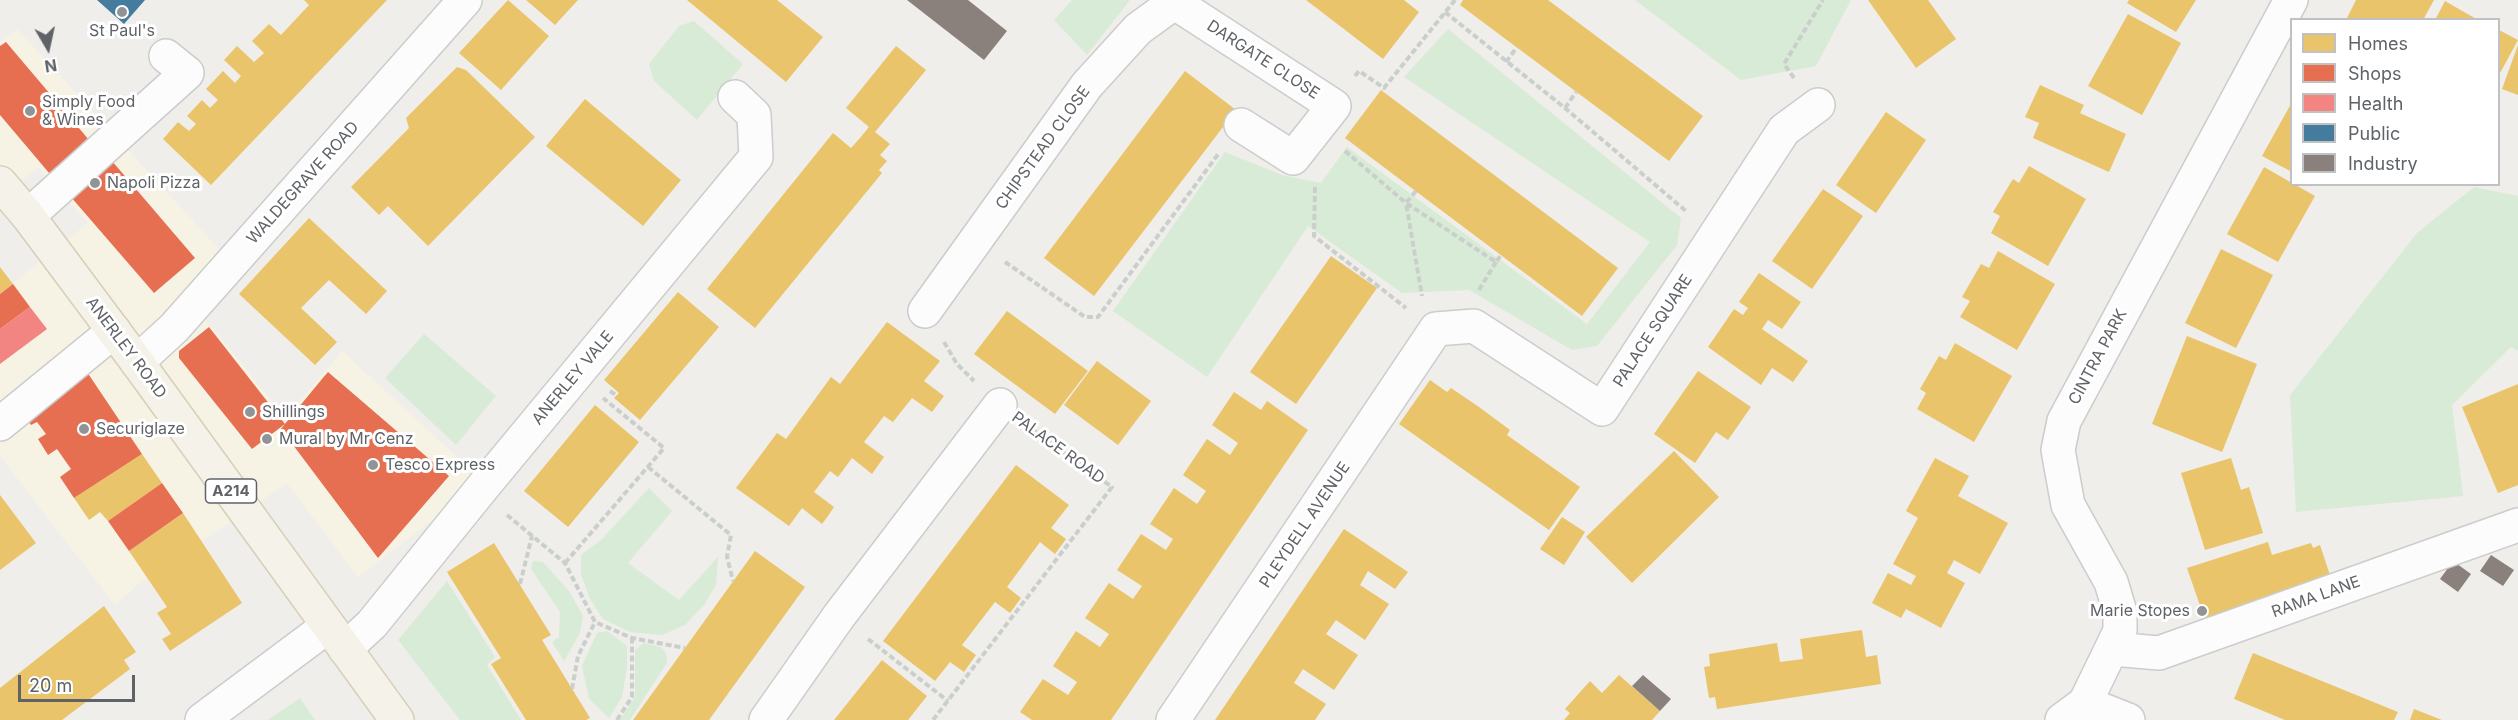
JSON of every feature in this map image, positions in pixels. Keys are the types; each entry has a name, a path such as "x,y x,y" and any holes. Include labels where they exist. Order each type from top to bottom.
{"main road":[{"name":"ANERLEY ROAD","path":"0,183 28,216 137,362 397,720"}],"street":[{"name":"WALDEGRAVE ROAD","path":"137,362 174,328 465,0"},
{"name":"CINTRA PARK","path":"2074,712 2112,649 2120,631 2120,612 2110,582 2068,505 2058,450 2064,421 2291,0"},
{"name":"DARGATE CLOSE","path":"1177,2 1325,117 1293,158"},
{"name":"CHIPSTEAD CLOSE","path":"925,311 1088,85 1138,29 1177,2"},
{"path":"28,216 187,73 166,56"},
{"name":"ANERLEY VALE","path":"201,720 337,637 372,624 478,492 756,157 754,115 735,97"},
{"name":"PALACE SQUARE","path":"1425,321 1474,326 1602,409 1784,130 1818,105"},
{"path":"1240,125 1293,158"},
{"name":"PLEYDELL AVENUE","path":"1173,720 1425,321"},
{"path":"0,424 114,331"},
{"name":"PALACE ROAD","path":"766,720 839,616 1000,405"},
{"name":"RAMA LANE","path":"2112,649 2160,653 2518,525"},
{"path":"2074,712 2128,720"}],"path":[{"path":"1455,0 1384,88 1359,71 1325,117 1406,203 1496,262"},
{"path":"1791,74 1784,64 1823,0"},
{"path":"1444,12 1566,108 1715,237"},
{"path":"1506,62 1517,48"},
{"path":"1566,108 1576,92"},
{"path":"975,242 1085,316 1098,317 1240,125"},
{"path":"1293,158 1316,176 1314,236 1425,321"},
{"path":"1416,191 1406,203 1425,321"},
{"path":"1478,292 1502,255"},
{"path":"925,311 957,364 1000,405"},
{"path":"565,563 664,448 576,375"},
{"path":"610,390 616,395"},
{"name":"PALACE ROAD","path":"933,720 1112,487 1000,405"},
{"path":"648,467 730,535 727,557 733,581"},
{"path":"478,492 565,563 595,622 632,638 685,648"},
{"path":"520,584 532,536"},
{"path":"839,616 948,701"},
{"path":"572,689 578,656 595,622"},
{"path":"617,720 632,697 632,638"}],"shaded area":[{"path":"18,30 228,259 191,302 286,418 342,351 483,481 358,577 287,483 136,586 115,605 0,456 0,294 88,223 38,167 0,198 0,42"}],"green space":[{"path":"1072,0 1130,0 1087,55 1054,20"},
{"path":"1635,0 1851,0 1816,66 1741,80"},
{"path":"694,21 743,64 697,120 654,81 649,64 679,26"},
{"path":"1448,29 1681,218 1677,245 1597,346 1572,350 1469,290 1402,293 1308,226 1207,377 1113,311 1225,152 1282,175 1321,183 1347,147 1587,324 1650,242 1404,77"},
{"path":"2474,187 2518,196 2518,351 2511,347 2452,405 2463,496 2296,512 2290,395 2417,233"},
{"path":"424,334 496,396 456,445 385,378"},
{"path":"649,488 672,511 628,563 679,600 718,557 716,585 704,605 685,625 662,635 630,632 603,619 590,599 581,574 581,555 601,540"},
{"path":"533,561 543,562 569,591 583,616 580,633 564,661 552,642 559,637 560,612 531,569"},
{"path":"447,581 495,657 487,665 521,720 460,720 398,640"},
{"path":"607,631 627,646 627,668 622,697 609,718 589,699 582,666 597,633"},
{"path":"644,643 661,647 666,654 667,663 630,720 620,720 635,697 635,650"},
{"path":"300,698 315,720 268,720"}],"building: Homes":[{"path":"304,0 387,0 211,185 163,139 178,122 189,131 196,124 187,116 202,100 210,108 218,100 206,89 223,71 235,83 241,76 224,60 237,46 254,62 264,53 252,41 269,24 281,35 309,5"},
{"path":"508,0 549,36 501,90 459,53"},
{"path":"526,0 578,0 555,25"},
{"path":"687,0 777,0 823,37 786,82"},
{"path":"1306,0 1404,0 1419,12 1383,59"},
{"path":"1463,0 1548,0 1703,116 1669,161 1460,5"},
{"path":"1868,0 1928,0 1956,39 1916,68"},
{"path":"2129,0 2196,0 2176,32 2127,3"},
{"path":"2356,0 2434,0 2424,18 2347,18"},
{"path":"2445,1 2475,18 2436,18"},
{"path":"2128,14 2181,43 2142,115 2088,86"},
{"path":"2500,31 2518,40 2500,73"},
{"path":"2518,45 2518,95 2502,89"},
{"path":"896,46 926,70 875,132 890,144 880,155 887,161 879,170 882,173 755,328 707,289 833,133 851,148 869,127 846,108"},
{"path":"457,67 466,70 535,137 428,246 388,206 379,215 351,187 409,128 406,118"},
{"path":"1185,71 1236,110 1094,296 1044,258"},
{"path":"2040,85 2084,105 2080,113 2126,134 2109,172 2033,138 2039,123 2025,117"},
{"path":"1381,90 1618,268 1582,316 1345,138"},
{"path":"585,99 681,180 643,226 546,146"},
{"path":"2290,106 2290,171 2262,156"},
{"path":"1886,112 1926,140 1876,213 1836,185"},
{"path":"2029,166 2086,199 2048,266 1991,233 2000,216 1993,212 2013,179 2019,183"},
{"path":"2264,167 2290,182 2290,186 2297,186 2315,196 2278,262 2227,234"},
{"path":"1823,189 1863,216 1812,289 1772,261"},
{"path":"309,218 387,291 366,314 329,280 301,308 337,342 315,365 239,294"},
{"path":"2221,249 2273,275 2236,348 2185,323"},
{"path":"1998,251 2055,284 2017,350 1960,317 1970,301 1962,297 1981,264 1989,268"},
{"path":"1331,256 1377,288 1296,404 1250,372"},
{"path":"0,267 13,284 0,294"},
{"path":"1759,273 1801,302 1782,329 1768,320 1762,329 1808,361 1793,382 1772,368 1761,385 1708,347 1734,309 1743,315 1748,308 1739,302"},
{"path":"678,292 719,327 640,420 614,398 619,393 604,380"},
{"path":"1007,311 1088,371 1055,414 974,354"},
{"path":"887,322 940,361 924,381 944,396 932,412 912,398 893,422 884,416 864,442 884,457 872,474 852,458 838,477 830,471 814,492 834,507 828,516 822,524 802,508 789,526 736,488 777,433 786,439 831,377 840,384"},
{"path":"2187,336 2257,364 2222,452 2152,424"},
{"path":"1955,343 2012,376 1974,442 1917,409 1926,393 1920,389 1939,356 1946,360"},
{"path":"1097,361 1151,401 1118,445 1064,405"},
{"path":"1698,371 1751,407 1728,440 1716,432 1695,463 1654,434"},
{"path":"325,375 424,463 377,515 281,429"},
{"path":"1430,380 1447,392 1451,388 1479,407 1510,430 1507,435 1580,487 1549,530 1399,424"},
{"path":"2518,384 2518,485 2498,493 2462,407"},
{"path":"1234,392 1261,410 1267,401 1308,430 1111,720 1032,720 1020,712 1043,679 1068,695 1077,682 1053,666 1076,631 1100,647 1109,634 1085,618 1109,583 1133,599 1142,586 1117,570 1141,534 1166,550 1173,539 1150,524 1174,488 1197,504 1206,491 1183,475 1207,439 1230,455 1238,443 1212,425"},
{"path":"595,405 639,442 568,527 524,491"},
{"path":"1674,451 1719,497 1632,583 1586,537"},
{"path":"142,454 162,483 108,521 100,512 89,520 74,498"},
{"path":"1935,458 1969,476 1958,496 2008,523 1980,574 1954,560 1947,573 1965,583 1941,628 1906,609 1901,618 1872,603 1888,573 1911,585 1916,576 1893,564 1918,518 1906,511"},
{"path":"2231,458 2241,490 2249,487 2263,533 2205,550 2181,473"},
{"path":"1016,465 1069,505 1051,528 1066,539 1055,554 1040,542 1007,587 1021,598 1010,613 995,602 962,645 976,655 964,672 950,662 935,681 883,641"},
{"path":"0,495 36,543 0,570"},
{"path":"183,513 242,603 170,651 162,639 171,634 157,613 167,607 129,551"},
{"path":"1562,517 1585,532 1564,565 1540,549"},
{"path":"1344,529 1408,572 1395,589 1368,571 1360,585 1389,604 1365,640 1336,620 1326,634 1358,655 1334,690 1303,669 1294,683 1326,704 1315,720 1215,720"},
{"path":"2268,542 2272,555 2311,543 2313,548 2320,545 2331,578 2205,620 2187,568"},
{"path":"494,543 551,635 542,640 590,718 586,720 526,720 491,664 501,658 447,572"},
{"path":"755,551 805,587 709,720 633,720"},
{"path":"104,606 136,652 124,660 130,669 62,720 0,720 0,688"},
{"path":"1862,630 1866,657 1877,655 1881,684 1717,709 1715,697 1709,698 1704,667 1710,666 1709,654 1777,643 1780,662 1803,659 1800,639"},
{"path":"2253,653 2398,712 2394,720 2285,720 2234,699"},
{"path":"882,660 927,696 908,720 834,720"},
{"path":"1619,675 1660,711 1652,720 1564,720 1570,713 1565,709 1590,681 1602,693"},
{"path":"2414,709 2442,720 2410,720"}],"building: Shops":[{"path":"6,42 95,147 55,180 0,115 0,46"},
{"path":"106,154 195,258 154,293 64,189"},
{"path":"13,284 30,307 0,329 0,294"},
{"path":"209,327 285,424 252,449 179,358 179,351"},
{"path":"87,372 142,454 74,498 60,477 71,469 57,449 48,455 38,439 46,434 37,422 31,425 24,414"},
{"name":"Tesco Express","path":"328,372 449,476 378,558 281,429"},
{"path":"162,483 183,513 129,551 108,521"}],"building: Health":[{"path":"30,307 47,329 0,364 0,329"}],"building: Public":[{"name":"St Paul's","path":"97,0 145,0 124,24"}],"building: Industry":[{"path":"907,0 968,0 1007,31 984,60"},
{"path":"2491,555 2514,570 2503,586 2480,571"},
{"path":"2453,561 2471,574 2458,592 2440,579"},
{"path":"1643,675 1671,699 1660,711 1632,686"}],"place":[{"name":"St Paul's","path":"122,12"},
{"name":"Simply Food & Wines","path":"30,111"},
{"name":"Napoli Pizza","path":"95,183"},
{"name":"Shillings","path":"250,412"},
{"name":"Securiglaze","path":"84,429"},
{"name":"Mural by Mr Cenz","path":"267,439"},
{"name":"Tesco Express","path":"373,465"},
{"name":"Marie Stopes","path":"2202,611"}]}
